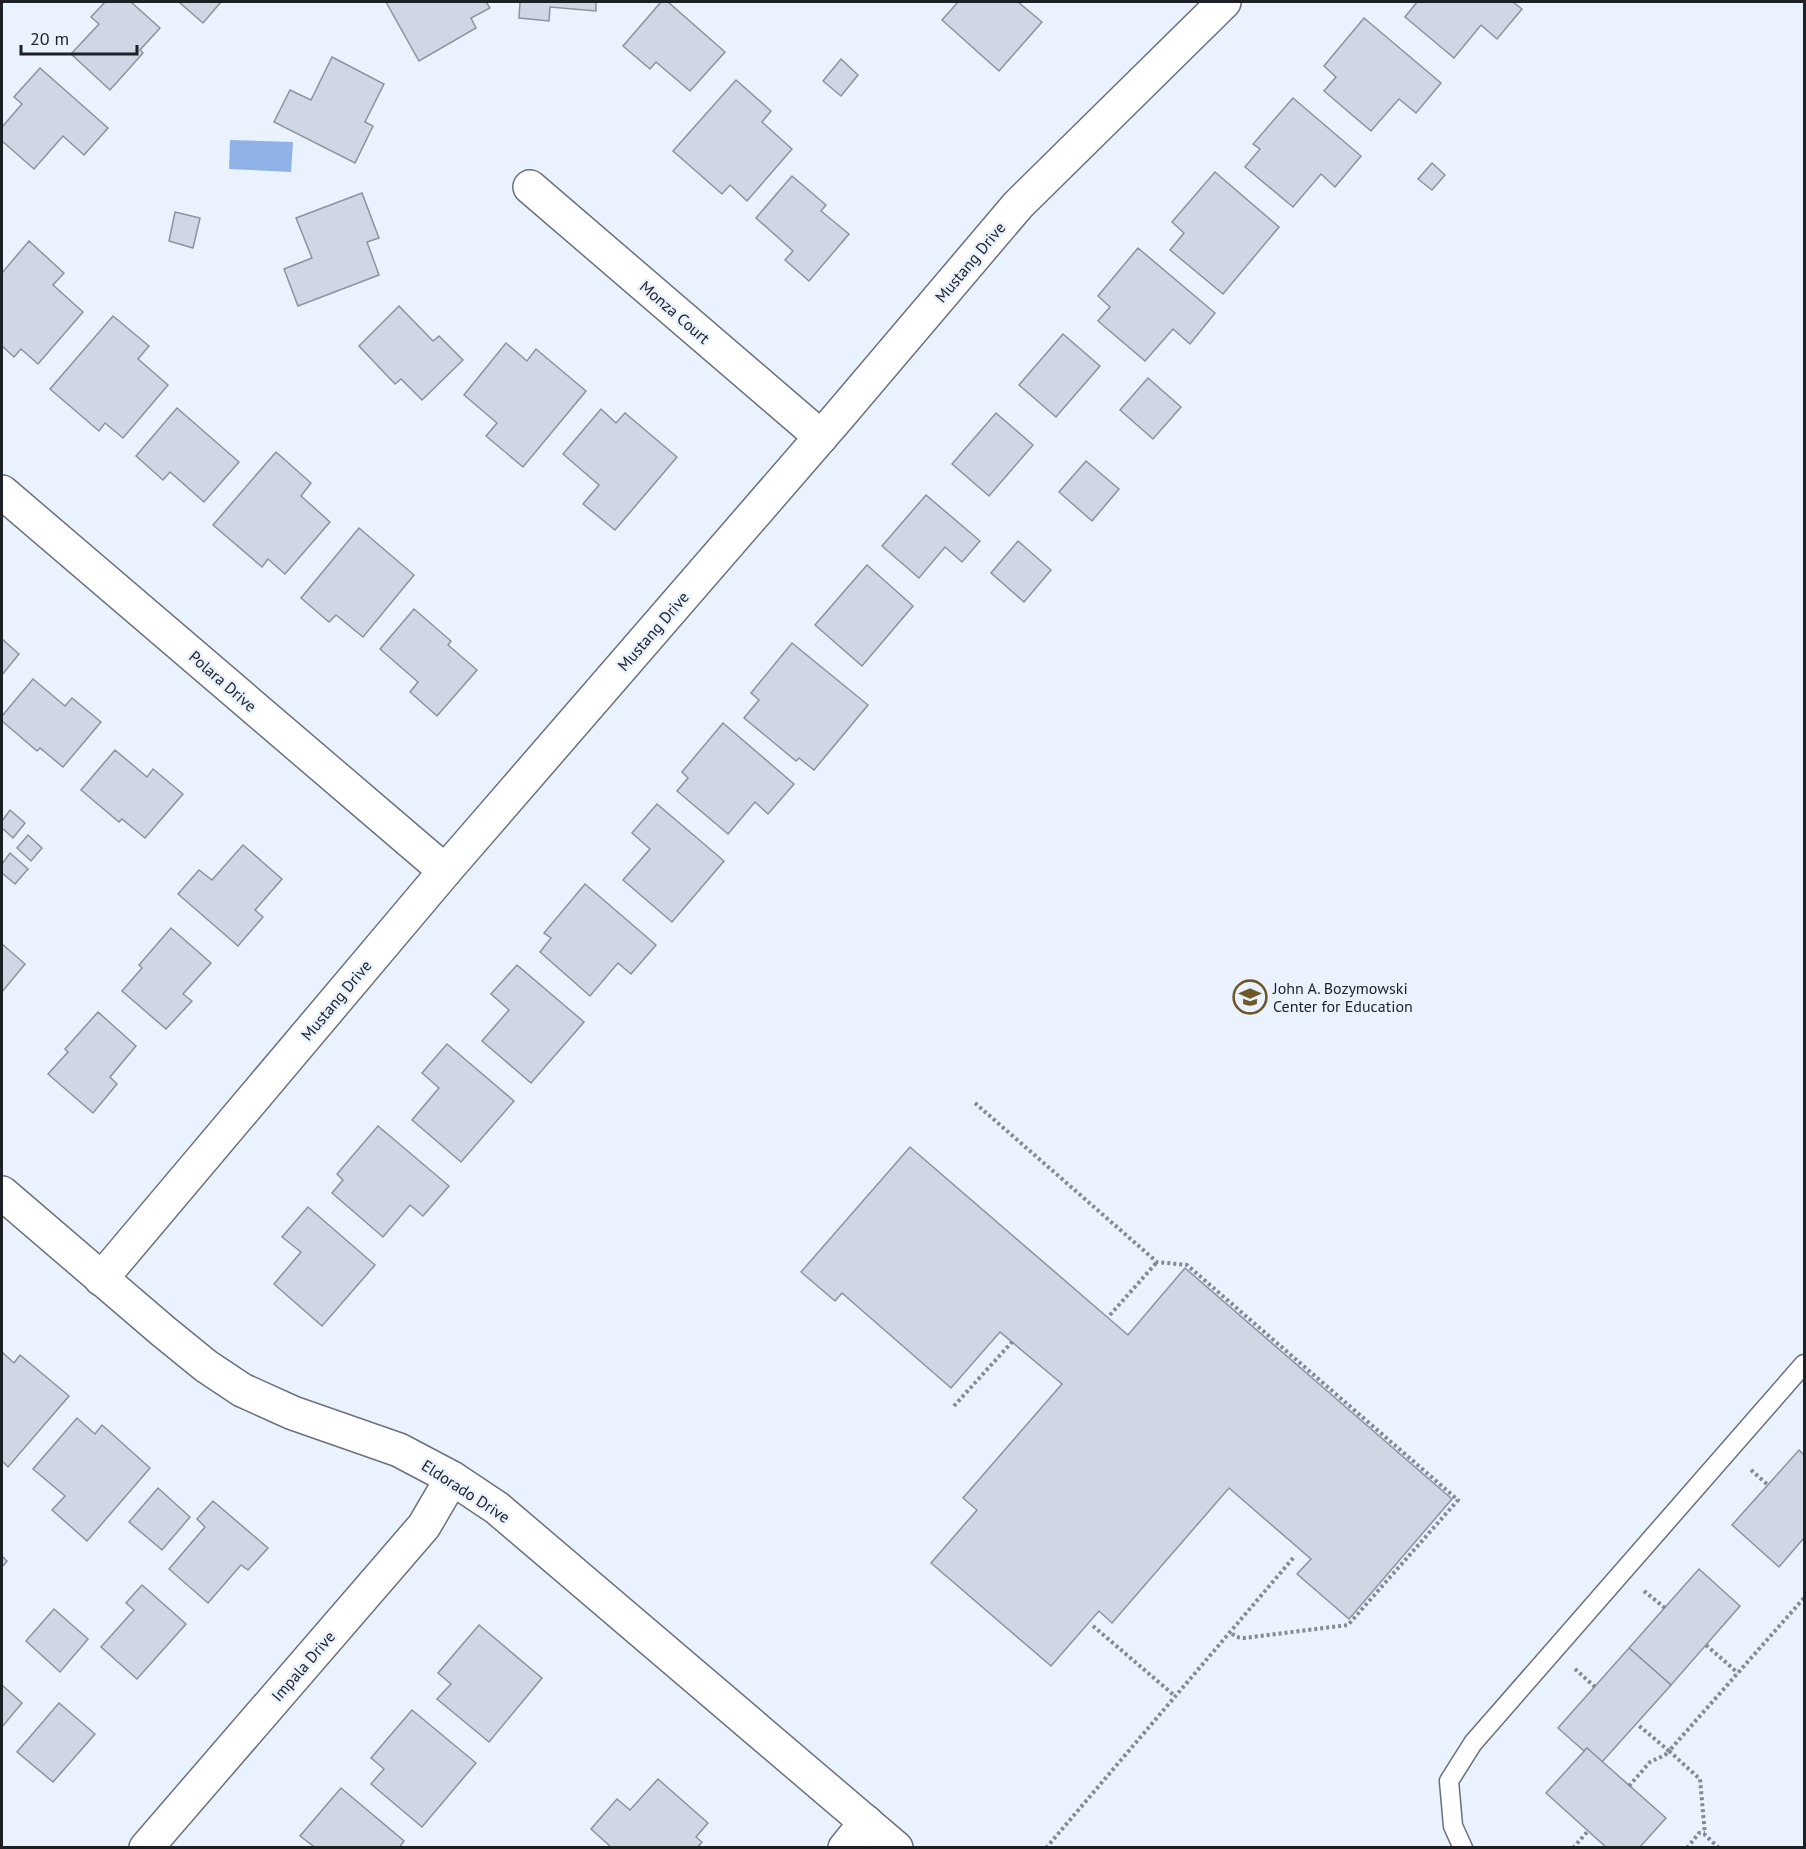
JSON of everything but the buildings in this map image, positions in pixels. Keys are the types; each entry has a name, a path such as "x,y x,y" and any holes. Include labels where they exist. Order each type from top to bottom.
{"street":[{"name":"Mustang Drive","path":"101,1279 445,871 821,437 1018,205 1206,7"},
{"name":"Monza Court","path":"530,187 821,437"},
{"name":"Polara Drive","path":"2,492 445,871"},
{"name":"Eldorado Drive","path":"2,1193 206,1366 242,1390 293,1413 399,1450 452,1478 497,1508 896,1848"},
{"name":"Impala Drive","path":"146,1848 399,1555 427,1521 452,1478"},
{"path":"844,1848 866,1822"}],"lane":[{"path":"1463,1848 1453,1826 1449,1781 1473,1743 1804,1364"}],"path":[{"path":"975,1102 1157,1262 1187,1265 1458,1500 1348,1625 1244,1638 1236,1637 1230,1632"},
{"path":"1110,1316 1157,1262"},
{"path":"954,1406 1012,1342"},
{"path":"1751,1470 1768,1485"},
{"path":"1046,1848 1294,1557"},
{"path":"1644,1591 1665,1608"},
{"path":"1629,1786 1650,1762 1669,1751 1804,1598"},
{"path":"1094,1626 1175,1696"},
{"path":"1706,1645 1738,1673"},
{"path":"1575,1669 1594,1686"},
{"path":"1637,1724 1700,1779 1705,1835 1719,1848"},
{"path":"1573,1848 1588,1831"},
{"path":"1687,1848 1700,1833 1705,1833"}],"water":[{"path":"230,140 293,142 291,172 229,169"}],"place":[{"name":"John A. Bozymowski Center for Education","path":"1250,997"}]}
